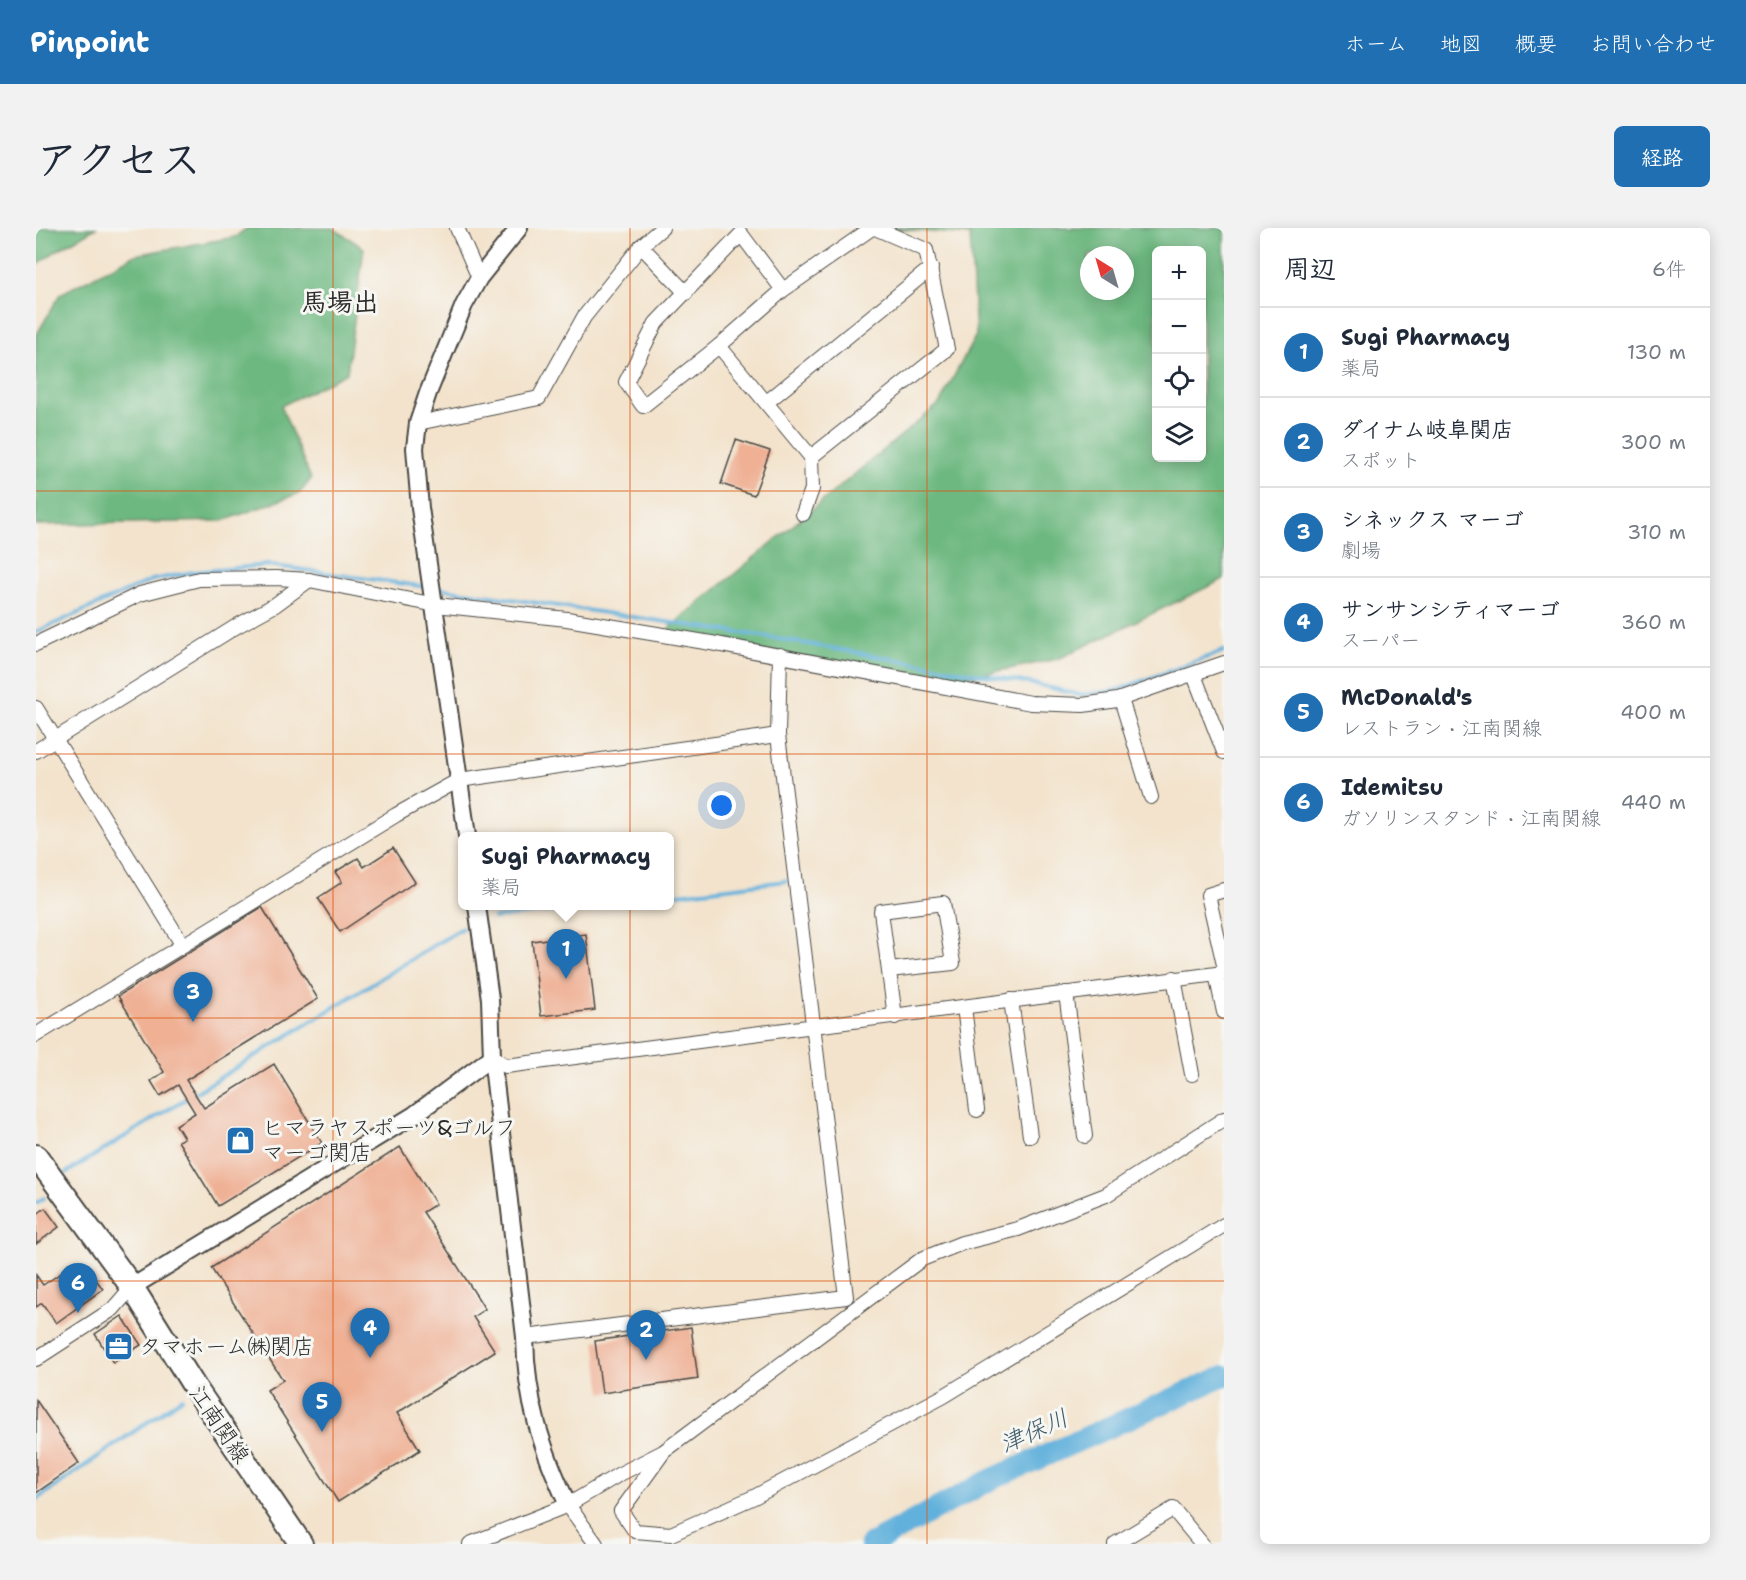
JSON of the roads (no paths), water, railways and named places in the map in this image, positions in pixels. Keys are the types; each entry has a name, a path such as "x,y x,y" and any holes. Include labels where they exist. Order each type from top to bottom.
{"main road":[{"name":"江南関線","path":"36,1156 132,1287 194,1386 301,1544"}],"street":[{"path":"456,228 479,278"},
{"path":"466,832 436,605 420,508 415,448 418,423 464,305 479,278 519,228"},
{"path":"418,423 539,398 584,317 641,246 662,228"},
{"path":"783,290 741,234 656,323 626,382 643,406 719,346 783,290 873,228 926,250 947,349 811,457"},
{"path":"641,246 686,292"},
{"path":"767,402 931,268"},
{"path":"719,346 811,457 812,489 803,514"},
{"path":"36,644 140,594 199,579 276,578 309,580 436,605 567,619 780,655 1031,703 1083,705 1121,699 1224,663"},
{"path":"36,751 237,626 275,605 309,580"},
{"path":"525,1336 846,1297 778,735 780,655"},
{"path":"1194,675 1224,752"},
{"path":"1121,699 1151,797"},
{"path":"36,708 182,944"},
{"path":"36,1035 182,944 276,890 396,815 459,780 778,735"},
{"path":"1224,890 1208,895 1222,971 1224,1012"},
{"path":"889,970 953,963 942,903 881,911 895,1017"},
{"path":"478,910 490,999 492,1057 525,1336 525,1377 544,1452 568,1505 596,1544"},
{"path":"492,1057 506,1066 895,1017 1222,971"},
{"path":"1174,978 1192,1074"},
{"path":"1066,993 1085,1136"},
{"path":"1011,1000 1030,1136"},
{"path":"964,1007 977,1110"},
{"path":"36,1359 112,1309 132,1287 414,1115 492,1057"},
{"path":"470,1544 568,1505 618,1475 663,1452 922,1259 962,1243 1018,1229 1106,1195 1224,1119"},
{"path":"663,1452 621,1511 635,1530 671,1534 754,1497 944,1396 1224,1225"},
{"path":"1115,1544 1173,1509 1202,1544"}],"waterway":[{"path":"36,632 152,580 194,572 268,565 427,587"},
{"path":"437,588 768,637 1035,684 1080,695 1115,691 1224,651"},
{"path":"674,895 786,881"},
{"path":"494,918 558,910"},
{"path":"66,1173 462,928"},
{"path":"36,1203 44,1198"},
{"name":"津保川","path":"871,1544 988,1481 1224,1376"},
{"path":"36,1500 182,1398"}],"place":[{"name":"Sugi Pharmacy","path":"566,979"},
{"name":"シネックス マーゴ","path":"193,1022"},
{"name":"ヒマラヤスポーツ&ゴルフ マーゴ関店","path":"241,1140"},
{"name":"Idemitsu","path":"78,1313"},
{"name":"タマホーム㈱関店","path":"118,1346"},
{"name":"サンサンシティマーゴ","path":"370,1358"},
{"name":"ダイナム岐阜関店","path":"646,1360"},
{"name":"McDonald's","path":"322,1432"}],"district":[{"name":"馬場出","path":"340,302"}]}
